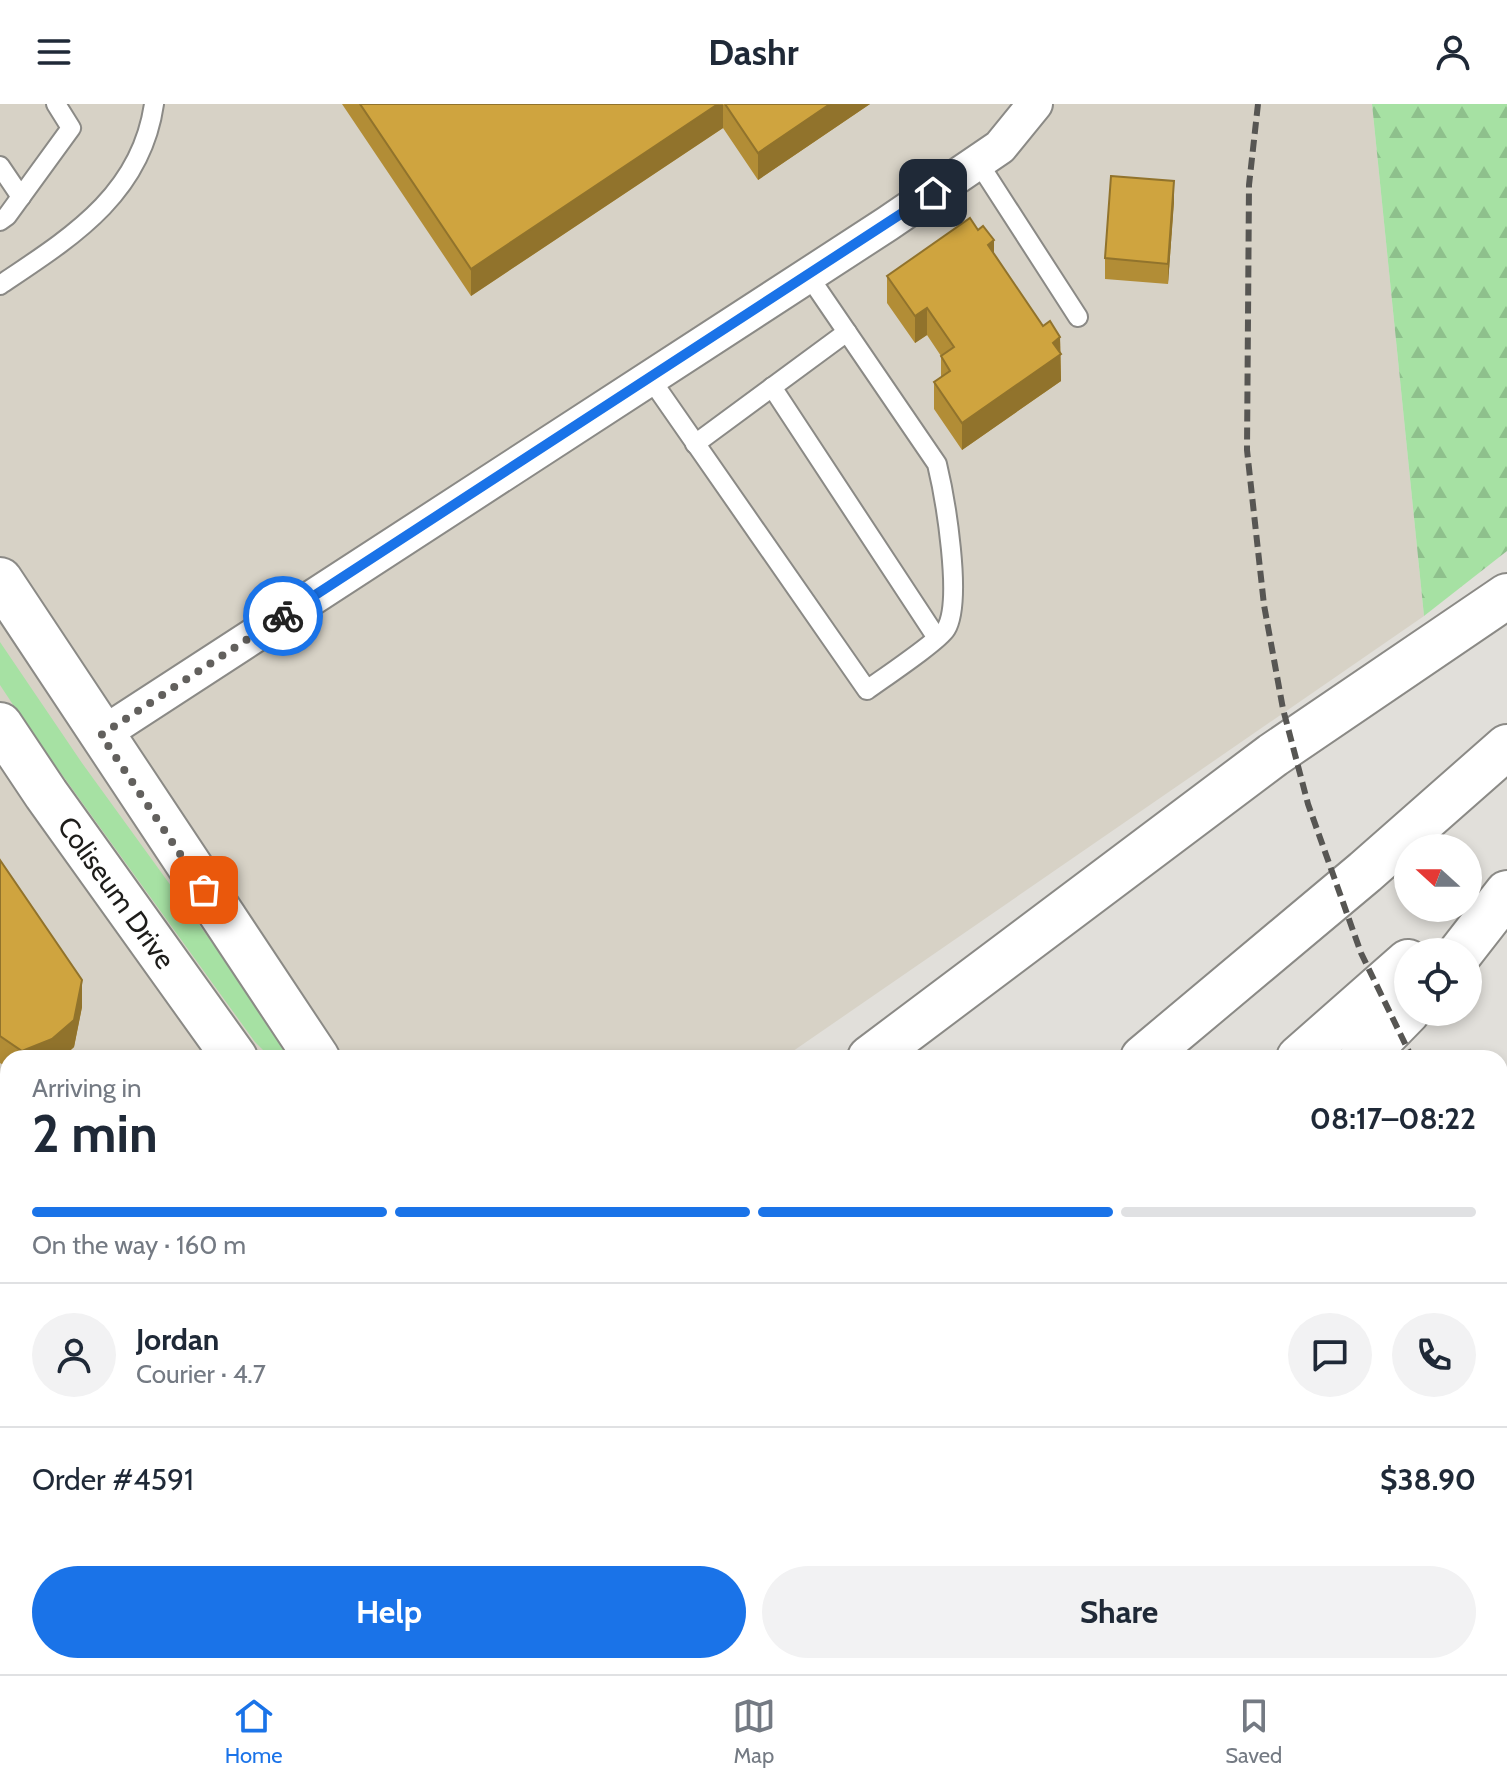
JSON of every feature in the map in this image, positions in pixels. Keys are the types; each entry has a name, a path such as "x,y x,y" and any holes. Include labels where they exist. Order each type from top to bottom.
{"main road":[{"path":"0,580 312,1050"},
{"path":"881,1050 1273,755 1507,596"},
{"name":"Coliseum Drive","path":"0,725 229,1050"},
{"path":"1153,1050 1354,882 1507,747"},
{"path":"1482,893 1507,870"},
{"path":"1472,938 1507,893"},
{"path":"1434,938 1451,922"},
{"path":"1308,1050 1394,974"},
{"path":"1370,1050 1394,1025"}],"street":[{"path":"101,735 978,162 1000,147 1035,104"}],"lane":[{"path":"0,221 71,128 56,104"},
{"path":"0,285 69,239 119,192 151,127 154,104"},
{"path":"978,162 1078,317"},
{"path":"0,166 21,197"},
{"path":"650,378 867,690 945,632 954,610 946,500 937,464 808,275"},
{"path":"695,444 847,332"},
{"path":"772,387 937,638"}],"shaded area":[{"path":"0,104 1372,104 1424,616 795,1050 0,1050"}],"green space":[{"path":"1372,104 1507,104 1507,551 1424,616"},
{"path":"0,642 82,763 284,1042 286,1050 263,1050 255,1042 0,685"}],"building":[{"path":"360,104 718,104 471,269"},
{"path":"725,104 830,104 758,153"},
{"path":"1111,176 1174,181 1168,264 1105,258"},
{"path":"970,218 978,230 983,226 994,240 988,245 1043,326 1050,321 1060,337 1053,343 1061,354 962,423 934,382 950,371 941,356 954,347 927,308 915,316 887,276"},
{"path":"0,860 82,980 74,1020 52,1039 21,1050 0,1036"}],"railway":[{"path":"1258,104 1249,185 1247,450 1264,605 1283,709 1308,804 1361,953 1408,1050"}],"way so far":[{"path":"204,890 101,735 283,616"}],"route":[{"path":"283,616 933,193"}]}
